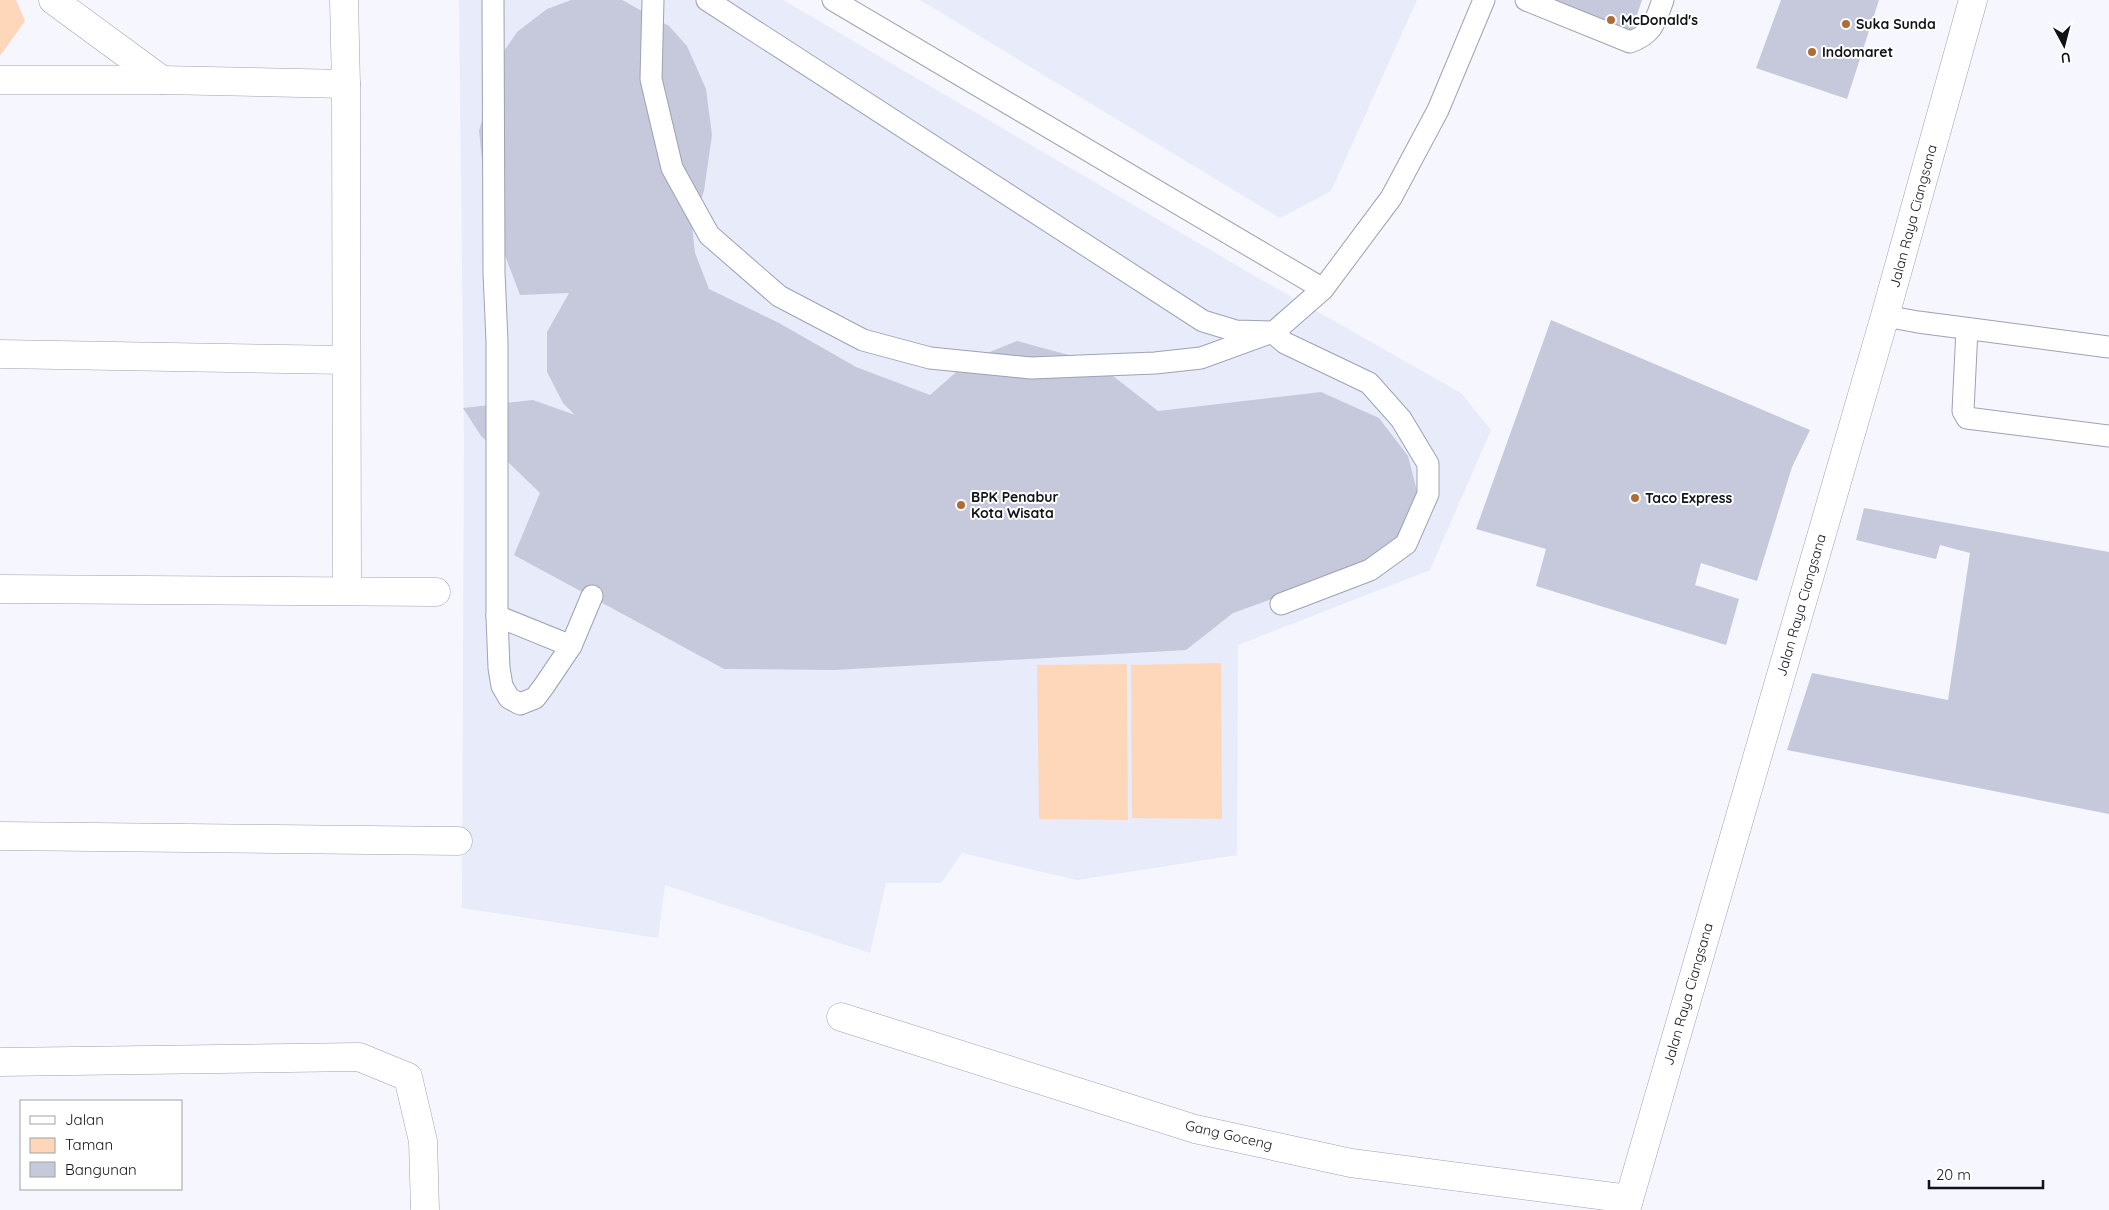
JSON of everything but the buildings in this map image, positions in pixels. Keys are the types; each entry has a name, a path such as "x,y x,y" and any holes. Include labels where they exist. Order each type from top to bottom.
{"street":[{"path":"53,0 162,80"},
{"path":"344,0 346,84 347,592"},
{"name":"Jalan Raya Ciangsana","path":"1627,1204 1885,316 1973,0"},
{"path":"0,80 162,80 346,84"},
{"path":"0,354 346,360"},
{"path":"0,589 436,592"},
{"path":"0,836 458,842"},
{"name":"Gang Goceng","path":"841,1017 1195,1129 1351,1163 1627,1204"},
{"path":"0,1062 359,1057 408,1077 422,1141 425,1210"}],"lane":[{"path":"493,0 494,272 497,342 497,616 499,668 502,686 510,698 520,704 535,698 570,646 592,596"},
{"path":"653,0 651,79 672,168 709,235 779,296 863,340 930,358 1031,368 1155,363 1201,358 1272,332 1323,289 1391,198 1438,110 1484,0"},
{"path":"706,0 1203,321 1236,332 1272,332 1285,343 1369,383 1400,419 1428,464 1428,494 1406,544 1370,570 1281,604"},
{"path":"833,0 1323,289"},
{"path":"1535,2 1630,42 1644,37 1655,22 1663,0"},
{"path":"1885,316 2109,348"},
{"path":"1967,329 1962,411 1967,418 2109,436"},
{"path":"497,616 570,646"}],"shaded area":[{"name":"BPK Penabur Kota Wisata","path":"459,0 783,0 1265,282 1461,393 1491,430 1430,570 1238,645 1237,855 1077,880 962,853 941,883 886,883 870,953 665,885 658,938 462,908 464,440"},
{"path":"920,0 1417,0 1331,191 1280,218"}],"green space":[{"path":"0,0 16,0 25,21 0,56"},
{"path":"1221,663 1222,819 1132,818 1131,665"},
{"path":"1127,664 1128,820 1039,819 1037,665"}],"place":[{"name":"McDonald's","path":"1611,20"},
{"name":"Suka Sunda","path":"1846,24"},
{"name":"Indomaret","path":"1812,52"},
{"name":"Taco Express","path":"1635,498"},
{"name":"BPK Penabur Kota Wisata","path":"961,505"}]}
